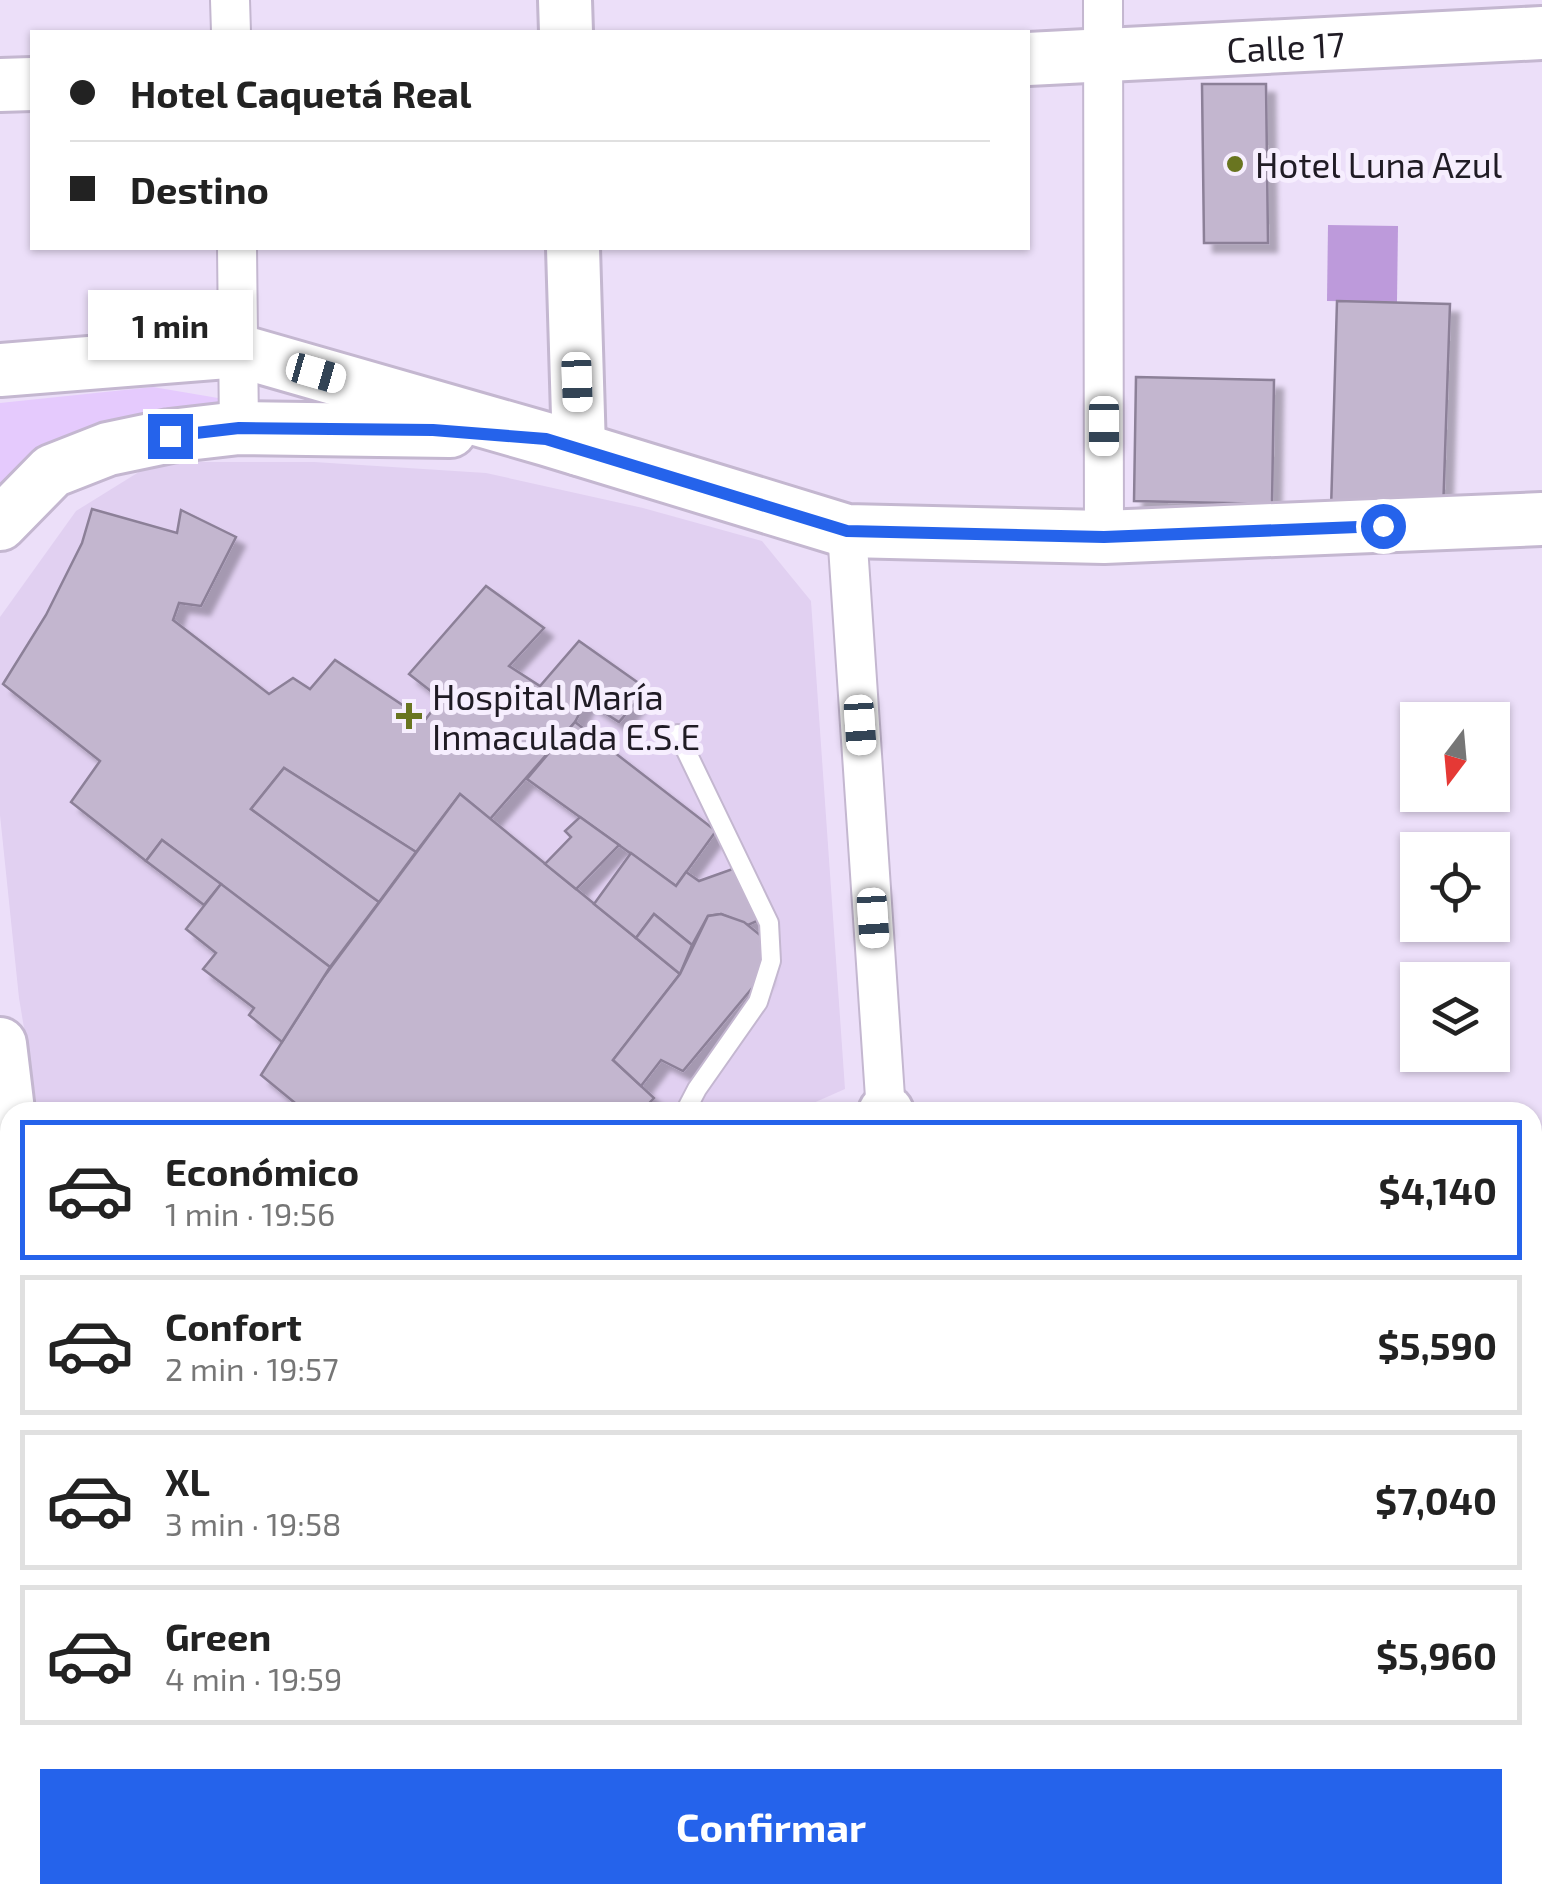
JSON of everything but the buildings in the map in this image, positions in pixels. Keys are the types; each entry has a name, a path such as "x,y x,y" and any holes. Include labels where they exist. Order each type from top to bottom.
{"main road":[{"path":"565,0 566,30"},
{"name":"Calle 17","path":"1030,59 1542,33"},
{"path":"0,85 30,84"},
{"path":"563,444 573,250"},
{"path":"0,370 239,351 847,531 1104,537 1542,520"},
{"path":"0,524 52,471 108,449 170,436 239,428 433,430 563,444"},
{"path":"0,1044 7,1102"}],"street":[{"path":"230,0 231,30"},
{"path":"1103,0 1104,537"},
{"path":"236,250 239,428"},
{"path":"847,531 885,1102"}],"lane":[{"path":"678,734 769,923 772,961 758,1002 690,1102"}],"shaded area":[{"path":"1328,225 1398,226 1397,302 1327,301"},
{"path":"153,387 218,398 244,420 0,499 0,403"},
{"name":"Hospital María Inmaculada E.S.E","path":"155,462 314,462 486,473 643,508 762,541 811,601 845,1089 816,1102 36,1102 19,998 0,815 0,617 76,511"}],"place":[{"name":"Hotel Luna Azul","path":"1235,164"},
{"name":"Hospital María Inmaculada E.S.E","path":"409,716"}],"route":[{"path":"170,436 239,428 433,430 546,439 847,531 1104,537 1383,526"}]}
